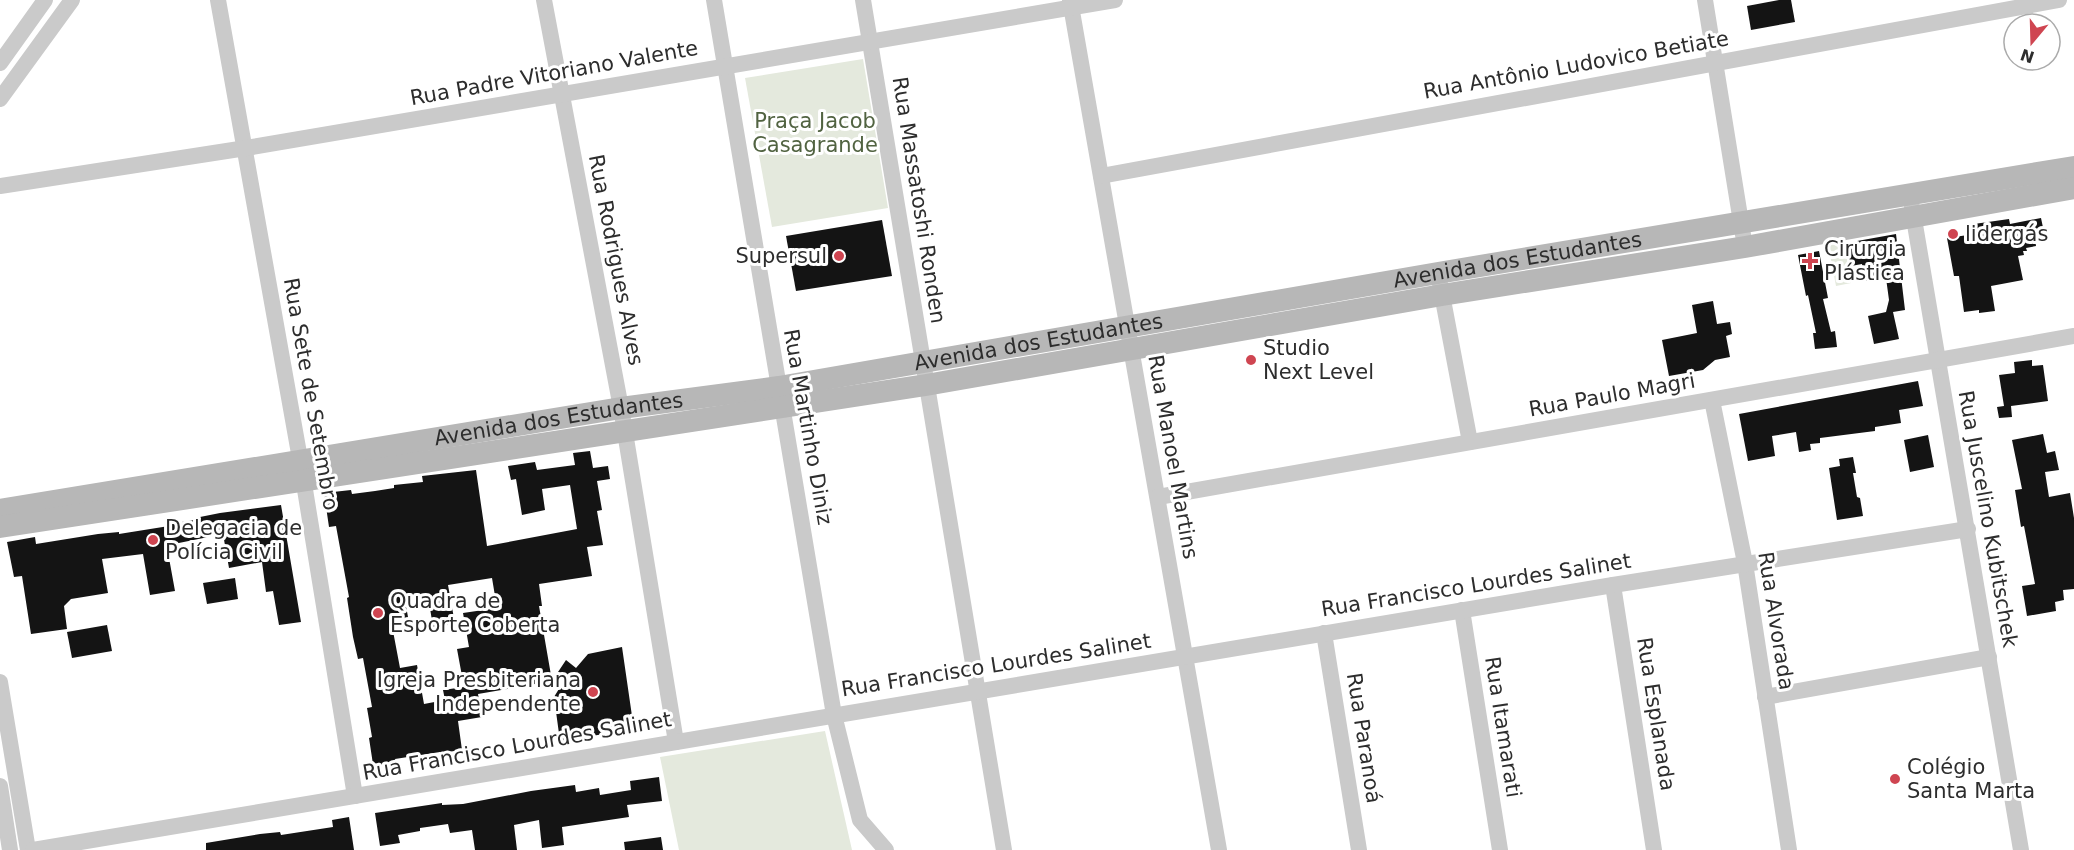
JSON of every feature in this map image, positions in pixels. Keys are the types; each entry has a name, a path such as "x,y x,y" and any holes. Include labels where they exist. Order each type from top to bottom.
{"street":[{"path":"0,63 45,0"},
{"path":"0,99 72,0"},
{"name":"Rua Sete de Setembro","path":"218,0 302,470 355,796"},
{"name":"Rua Rodrigues Alves","path":"544,0 621,408 676,742"},
{"name":"Rua Martinho Diniz","path":"714,0 834,715 860,820 886,850"},
{"name":"Rua Massatoshi Ronden","path":"863,0 1004,850"},
{"name":"Rua Padre Vitoriano Valente","path":"0,186 246,148 726,67 1071,4 1115,0"},
{"path":"1705,0 1745,247"},
{"name":"Rua Antônio Ludovico Betiate","path":"1101,176 2059,0"},
{"name":"Rua Manoel Martins","path":"1071,4 1220,850"},
{"name":"Avenida dos Estudantes","path":"1440,284 1745,247 2074,167"},
{"name":"Avenida dos Estudantes","path":"0,510 85,505 181,490 302,470 404,443 621,408 926,385 1132,349 1281,312 1440,284 1742,223 2074,188"},
{"name":"Rua Juscelino Kubitschek","path":"1912,206 2021,850"},
{"path":"1440,284 1470,442"},
{"name":"Avenida dos Estudantes","path":"302,470 408,465 625,432 922,362 1128,327 1281,312"},
{"name":"Rua Paulo Magri","path":"1158,496 2074,336"},
{"name":"Rua Alvorada","path":"1712,400 1744,563 1789,850"},
{"path":"500,428 505,450"},
{"path":"404,443 408,465"},
{"name":"Avenida dos Estudantes","path":"0,527 85,505"},
{"name":"Rua Francisco Lourdes Salinet","path":"33,850 1744,563 1968,529"},
{"name":"Rua Esplanada","path":"1613,585 1654,850"},
{"name":"Rua Itamarati","path":"1462,610 1500,850"},
{"name":"Rua Paranoá","path":"1324,633 1359,850"},
{"path":"1765,697 1989,657"},
{"path":"0,682 28,850"},
{"path":"0,786 10,850"}],"green space":[{"name":"Praça Jacob Casagrande","path":"863,59 888,208 772,227 745,78"},
{"path":"1844,242 1851,283 1836,286 1828,244"},
{"path":"825,731 852,850 679,850 660,757"}],"building":[{"path":"1791,0 1795,22 1751,30 1747,6"},
{"path":"2041,218 2045,237 2035,239 2036,246 2026,248 2027,251 2023,251 2024,255 2018,256 2023,280 1991,286 1995,311 1964,312 1959,276 1954,276 1947,238 1968,235 1967,225 2009,219 2010,224"},
{"name":"Supersul","path":"882,220 892,276 796,291 786,236"},
{"path":"1896,234 1905,310 1893,312 1899,339 1874,344 1868,316 1886,312 1889,300 1886,278 1864,281 1862,264 1851,266 1846,243"},
{"path":"1819,251 1828,298 1823,299 1831,332 1835,331 1837,347 1815,349 1813,333 1816,333 1798,255"},
{"path":"1713,301 1717,324 1730,322 1732,334 1726,336 1730,357 1715,360 1703,370 1669,376 1662,340 1697,333 1692,305"},
{"path":"2032,360 2032,366 2043,365 2048,401 2011,406 2012,417 1999,418 1997,407 2004,406 1999,375 2015,373 2014,362"},
{"path":"1918,381 1923,406 1899,410 1901,423 1875,427 1875,431 1820,438 1820,443 1810,444 1811,450 1799,452 1796,432 1772,436 1775,456 1748,461 1739,414"},
{"path":"2043,434 2047,453 2055,451 2059,470 2045,472 2049,497 2070,493 2074,518 2074,589 2063,590 2064,600 2055,602 2056,611 2027,616 2022,586 2035,584 2024,526 2021,527 2015,490 2022,489 2012,440"},
{"path":"1928,435 1934,467 1910,472 1904,440"},
{"path":"590,451 593,468 608,466 610,479 597,481 602,510 597,511 603,545 587,547 592,576 539,584 542,606 539,606 552,681 478,694 482,717 458,721 462,750 395,759 397,766 374,771 367,708 372,707 363,658 358,659 353,637 347,598 349,597 336,526 329,527 324,493 351,490 352,494 375,491 394,488 394,485 423,482 422,476 476,470 487,546 577,529 570,485 542,489 545,510 522,515 516,479 511,480 508,466 535,462 537,470 575,465 573,453","holes":["492,578 497,608 463,613 469,647 457,649 464,687 443,690 445,700 424,704 417,665 400,668 393,631 410,628 406,606 429,602 433,627 455,624 448,585"]},
{"path":"1853,457 1857,497 1860,498 1863,516 1837,520 1829,468 1840,466 1839,459"},
{"path":"281,505 301,622 279,625 273,591 266,592 262,562 229,568 223,534 167,547 175,591 150,595 143,554 102,559 108,593 71,599 64,606 67,629 31,634 22,576 14,577 7,542 35,537 36,544 98,534 119,532 119,534 169,526 169,524 201,519 200,517 220,513"},
{"path":"235,578 238,599 207,604 203,583"},
{"path":"107,625 112,651 72,658 67,632"},
{"name":"Igreja Presbiteriana Independente","path":"622,647 632,716 635,722 633,730 630,733 623,731 560,741 554,697 565,679 552,681 566,660 576,668 588,654"},
{"path":"659,777 662,801 627,805 629,817 562,827 564,845 542,848 539,820 514,825 517,850 475,850 472,830 450,833 448,824 420,828 420,831 398,835 400,843 380,846 375,813 442,803 442,805 463,804 575,785 576,792 599,788 600,795 631,790 630,781"},
{"path":"349,817 354,850 206,850 206,843 260,834 280,832 281,835 333,827 332,820"},
{"path":"661,837 663,850 625,850 624,842"}],"place":[{"name":"lidergás","path":"1953,234"},
{"name":"Supersul","path":"839,256"},
{"name":"Cirurgia Plástica","path":"1810,261"},
{"name":"Studio Next Level","path":"1251,360"},
{"name":"Delegacia de Polícia Civil","path":"153,540"},
{"name":"Quadra de Esporte Coberta","path":"378,613"},
{"name":"Igreja Presbiteriana Independente","path":"593,692"},
{"name":"Colégio Santa Marta","path":"1895,779"}]}
